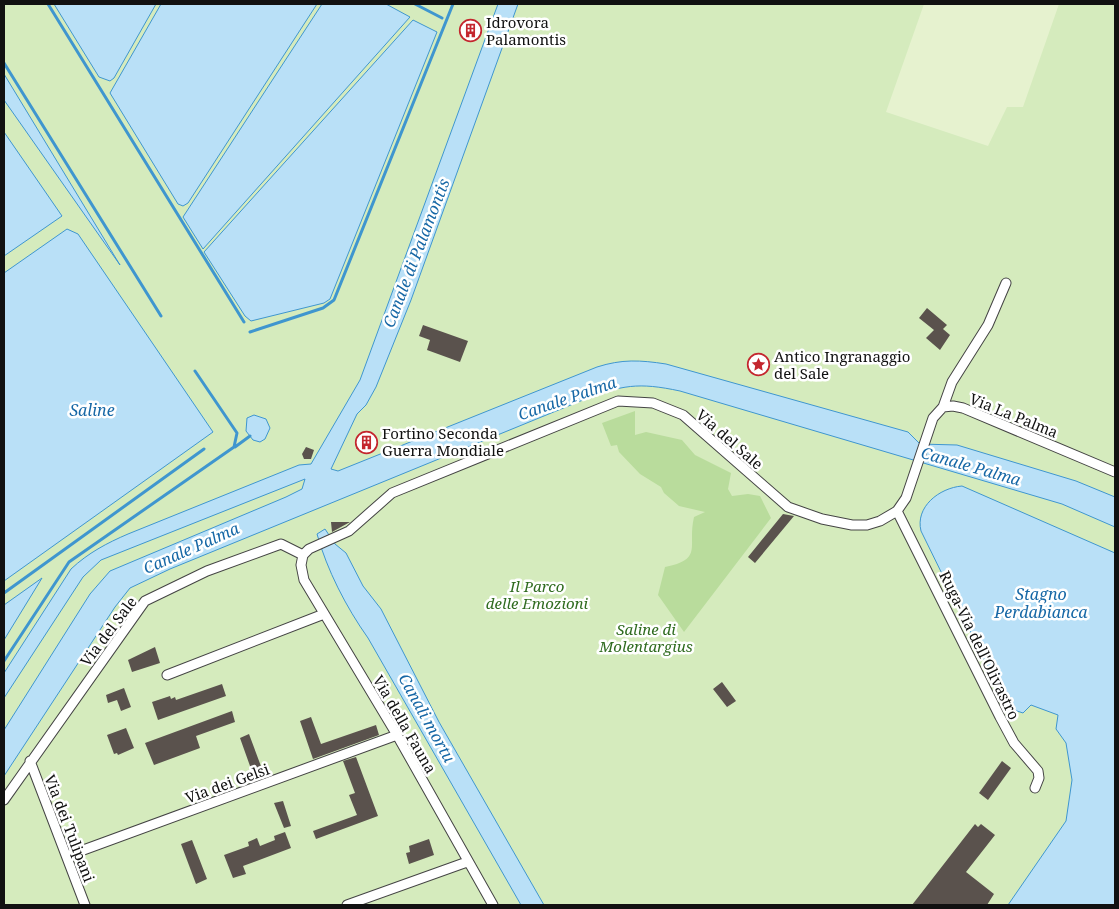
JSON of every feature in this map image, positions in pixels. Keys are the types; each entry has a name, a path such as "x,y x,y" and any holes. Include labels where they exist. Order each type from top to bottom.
{"street":[{"name":"Via La Palma","path":"1006,283 988,325 976,341 952,382 943,407 963,408 1115,472"},
{"name":"Via del Sale","path":"4,800 145,601 207,571 281,544 303,555 310,548 337,538 349,531 392,493 618,402 653,403 683,415 788,507 822,519 868,525 880,521 896,511 906,498 932,418 943,407"},
{"name":"Ruga-Via dell'Olivastro","path":"896,511 1014,743 1038,771 1039,778 1035,788"},
{"name":"Via della Fauna","path":"303,555 301,565 304,580 397,735 492,905"},
{"path":"168,674 324,614"},
{"name":"Via dei Gelsi","path":"67,856 397,735"},
{"name":"Via dei Tulipani","path":"30,761 85,905"},
{"path":"347,905 468,862"}],"green space":[{"name":"Saline di Molentargius","path":"4,4 1115,4 1115,905 4,905"},
{"path":"924,4 1059,4 1023,107 1007,107 988,146 886,112"},
{"path":"635,411 635,435 646,432 682,440 695,455 731,473 728,489 732,496 748,494 760,496 771,518 684,632 658,595 665,567 677,564 689,556 692,550 694,517 705,512 679,506 664,493 661,487 640,474 619,452 617,445 611,446 602,423"}],"water":[{"path":"54,4 156,4 114,78 110,81 99,77"},
{"path":"161,4 317,4 188,203 183,206 178,204 110,93"},
{"path":"322,4 386,4 410,17 203,249 183,217"},
{"path":"498,4 518,4 411,300 376,387 366,405 357,414 331,469 338,471 597,367 623,361 648,362 666,364 908,432 920,444 957,445 1076,481 1115,497 1115,527 1062,504 680,391 641,386 620,388 583,400 170,569 130,588 115,607 4,776 4,730 90,594 110,571 302,489 305,479 101,560 83,577 4,698 4,673 71,569 84,558 128,534 299,465 311,464 360,380"},
{"path":"413,20 437,32 330,299 324,303 251,321 245,316 204,252"},
{"path":"4,74 120,265 4,100"},
{"path":"4,132 62,216 4,256"},
{"name":"Saline","path":"67,229 78,234 213,432 4,581 4,273"},
{"path":"254,415 266,419 270,428 265,439 260,442 253,440 246,431 247,418"},
{"name":"Stagno Perdabianca","path":"962,486 1115,553 1115,905 1008,905 1066,821 1072,780 1066,743 1056,729 1058,715 1031,705 1023,713 1017,711 1003,698 921,531 920,522 922,514 931,500 945,490"},
{"name":"Canali mortu","path":"325,529 335,544 346,553 363,586 381,609 439,722 544,905 521,905 338,588 317,534"},
{"path":"42,578 4,640 4,605"}],"building":[{"name":"Idrovora Palamontis","path":"468,25 476,28 472,39 464,36"},
{"path":"927,308 947,325 943,329 950,335 940,350 926,338 934,330 919,318"},
{"path":"423,325 468,341 460,362 427,350 430,340 419,336"},
{"name":"Fortino Seconda Guerra Mondiale","path":"364,432 370,432 374,441 356,449"},
{"path":"306,447 314,450 311,459 304,459 302,454"},
{"path":"783,514 794,516 755,563 748,557"},
{"path":"331,522 350,522 332,532"},
{"path":"155,647 160,663 132,672 128,660"},
{"path":"722,682 736,701 727,707 713,689"},
{"path":"222,684 226,696 158,720 152,702 170,696 171,699 175,697 176,700"},
{"path":"124,688 131,707 121,711 117,700 108,703 106,695"},
{"path":"232,711 235,722 196,736 200,748 154,765 145,743"},
{"path":"311,717 321,744 376,725 379,735 313,759 300,721"},
{"path":"126,728 134,748 118,755 117,753 114,754 107,735"},
{"path":"249,734 265,777 255,780 240,738"},
{"path":"356,757 378,816 316,839 313,831 357,815 349,795 355,793 343,761"},
{"path":"1002,761 1011,768 988,800 979,793"},
{"path":"283,801 291,826 284,828 274,803"},
{"path":"975,824 978,827 981,824 995,835 966,872 994,894 987,905 912,905"},
{"path":"285,832 291,848 243,866 246,874 233,878 224,855 249,846 248,842 257,838 260,846 275,840 274,836"},
{"path":"429,839 434,855 409,864 406,853 410,852 409,846"},
{"path":"192,840 207,879 196,884 181,844"}],"waterway":[{"path":"48,4 244,322"},
{"path":"415,4 442,18"},
{"path":"250,332 323,308 334,300 453,4"},
{"path":"4,63 161,316"},
{"path":"4,661 69,562 234,447 237,433 195,371"},
{"path":"235,447 250,436"},
{"path":"4,593 204,449"}],"place":[{"name":"Idrovora Palamontis","path":"470,31"},
{"name":"Antico Ingranaggio del Sale","path":"758,365"},
{"name":"Fortino Seconda Guerra Mondiale","path":"366,442"}],"water label":[{"name":"Canale di Palamontis","path":"416,253"},
{"name":"Canale Palma","path":"567,398"},
{"name":"Canale Palma","path":"971,466"},
{"name":"Canale Palma","path":"191,548"}],"park label":[{"name":"Il Parco delle Emozioni","path":"537,594"}]}
